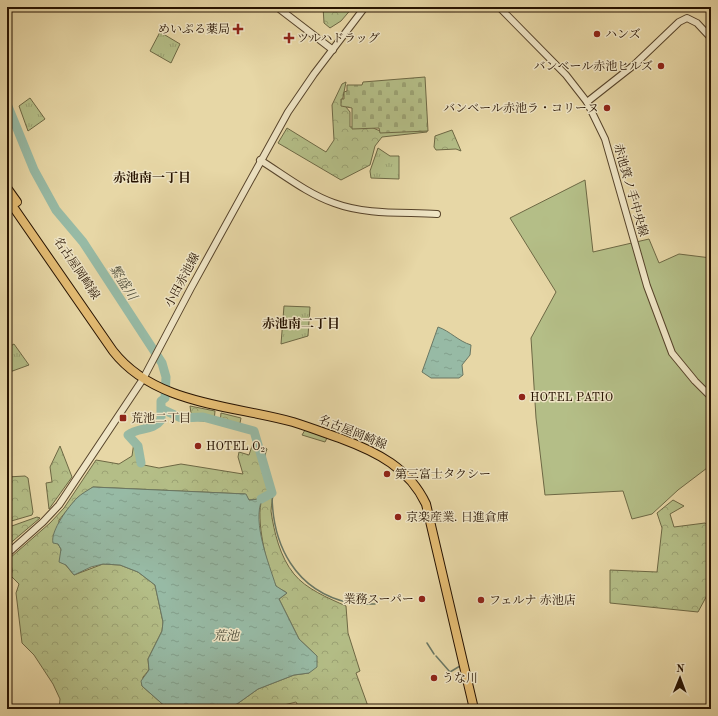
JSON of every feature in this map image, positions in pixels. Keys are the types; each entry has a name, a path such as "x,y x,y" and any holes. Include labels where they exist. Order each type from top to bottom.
{"main road":[{"name":"名古屋岡崎線","path":"7,188 119,351 143,379"},
{"name":"名古屋岡崎線","path":"7,198 113,351 131,371 143,379 166,390 312,429 376,452 407,475 417,488 426,504 474,709"}],"street":[{"path":"277,7 333,50"},
{"name":"小田赤池線","path":"7,554 48,518 59,505 143,379 260,160 288,112 365,7"},
{"name":"赤池箕ノ手中央線","path":"498,7 566,75 587,102 605,139 647,286 672,353 695,381 711,397"},
{"path":"587,102 634,65 684,19 691,19 711,38"},
{"path":"260,160 334,203 369,211 437,214"}],"green space":[{"path":"323,7 353,7 341,21 330,28 324,23"},
{"path":"160,32 180,44 171,63 150,51"},
{"path":"425,77 428,131 380,133 379,128 352,129 352,108 341,106 341,99 344,99 344,92 347,91 347,85 362,85 363,82"},
{"path":"346,82 342,102 350,112 350,127 371,127 380,131 426,128 427,132 382,137 375,146 370,165 341,180 278,143 287,128 326,152 334,140 332,105 342,84"},
{"path":"30,98 45,119 28,131 19,106"},
{"path":"452,130 461,151 456,149 436,150 434,147 435,136"},
{"path":"378,148 390,156 399,156 399,179 371,178 370,171"},
{"path":"585,180 593,252 649,239 659,263 679,254 711,258 711,465 678,490 652,514 632,519 623,491 545,495 536,418 531,338 556,292 510,218"},
{"path":"284,306 310,307 308,336 281,344"},
{"path":"14,344 29,365 7,373 7,348"},
{"path":"190,406 215,411 214,422 192,420"},
{"path":"221,413 241,418 239,428 220,423"},
{"path":"305,430 327,438 325,442 302,435"},
{"path":"256,434 260,444 267,449 265,454 265,464 273,493 271,511 281,552 294,574 305,584 318,593 346,606 348,633 360,671 356,673 369,709 300,709 296,702 268,709 230,709 258,689 294,675 309,673 317,656 299,639 279,599 287,593 276,586 269,568 261,530 261,499 249,500 245,494 93,487 77,498 59,520 58,544 61,549 64,563 74,575 103,564 120,565 138,572 155,585 163,622 162,631 148,659 149,670 143,677 142,686 168,709 59,709 60,699 53,684 34,655 22,643 16,593 19,584 11,576 12,570 10,558 50,523 64,508 96,460 119,464 132,456 134,442 144,465 159,468 181,464 243,474 238,457 239,452 249,455"},
{"path":"60,446 72,477 49,509 46,483 52,482 50,467"},
{"path":"25,476 28,478 33,512 32,515 8,522 7,477"},
{"path":"673,500 684,506 670,514 674,527 705,523 711,527 711,588 698,612 610,603 610,570 657,572 662,528 657,513"},
{"path":"37,517 40,518 7,546 7,528"}],"water":[{"path":"438,327 471,345 470,355 462,365 463,375 459,378 431,378 422,372"},
{"name":"荒池","path":"93,487 246,494 249,500 261,499 259,520 266,555 276,586 287,593 279,599 299,639 317,656 317,667 309,673 294,675 258,689 230,709 168,709 142,686 141,681 149,670 148,659 162,631 163,622 155,585 138,572 120,565 103,564 91,567 74,575 66,565 59,562 61,549 58,544 53,543 54,532 69,507 77,498"}],"waterway":[{"name":"繁盛川","path":"7,73 7,83"},
{"name":"繁盛川","path":"7,104 34,170 56,210 83,242 162,363 166,377 165,398 161,401 161,420 154,426 128,435 138,446 141,463"},
{"path":"162,409 181,418 203,417 254,431 272,493 261,499"},
{"path":"272,493 276,530 290,563 301,577 315,588 331,597 350,603 375,604"},
{"path":"427,643 434,654"},
{"path":"436,656 450,672 460,666"}],"place":[{"name":"めいぷる薬局","path":"238,29"},
{"name":"ハンズ","path":"597,34"},
{"name":"ツルハドラッグ","path":"289,38"},
{"name":"バンベール赤池ヒルズ","path":"661,66"},
{"name":"バンベール赤池ラ・コリーヌ","path":"607,108"},
{"name":"HOTEL PATIO","path":"522,397"},
{"name":"荒池二丁目","path":"123,418"},
{"name":"HOTEL O₂","path":"198,446"},
{"name":"第三富士タクシー","path":"387,474"},
{"name":"京楽産業. 日進倉庫","path":"398,517"},
{"name":"業務スーパー","path":"422,599"},
{"name":"フェルナ 赤池店","path":"481,600"},
{"name":"うな川","path":"434,678"}],"district":[{"name":"赤池南一丁目","path":"152,177"},
{"name":"赤池南二丁目","path":"301,323"}]}
